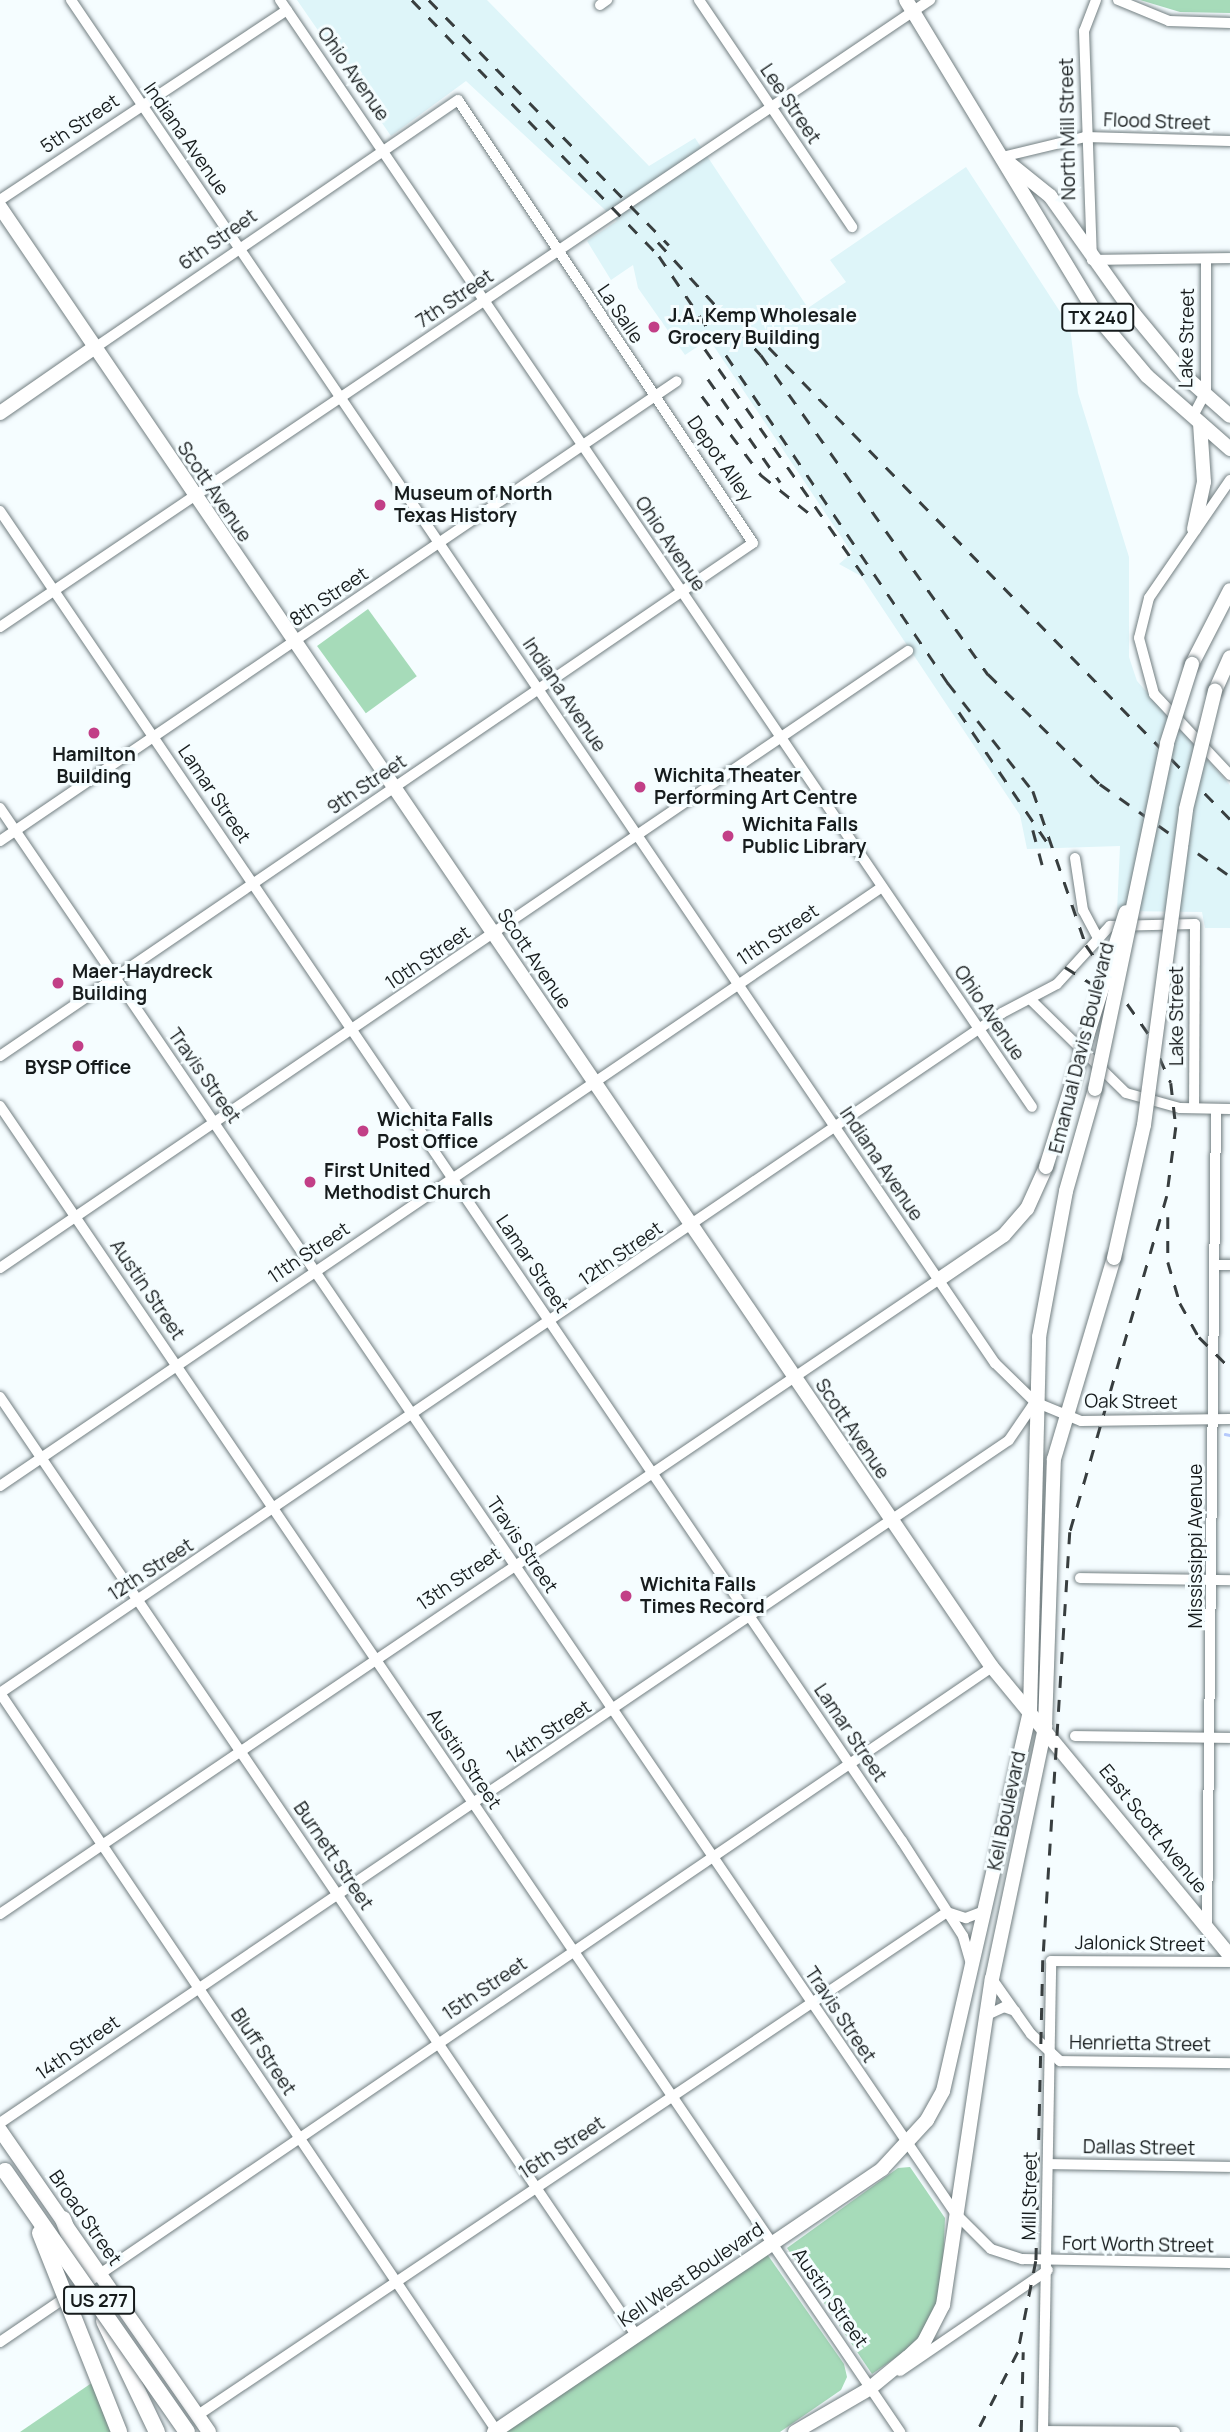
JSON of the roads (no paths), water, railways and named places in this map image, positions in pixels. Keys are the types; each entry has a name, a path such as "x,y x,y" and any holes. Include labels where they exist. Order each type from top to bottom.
{"highway":[{"path":"3,2168 54,2260 119,2432"},
{"name":"US 277","path":"3,2168 187,2432"},
{"path":"63,2219 86,2282 157,2432"}],"main road":[{"name":"TX 240","path":"909,5 1100,320 1147,376 1230,449"},
{"name":"TX 240","path":"1002,157 1051,196 1092,260 1230,416"},
{"name":"Scott Avenue","path":"0,207 194,497 494,934 891,1521 992,1667 1045,1727"},
{"name":"6th Street","path":"0,413 94,348"},
{"path":"1194,529 1204,482 1196,419"},
{"name":"Emanual Davis Boulevard","path":"1035,1402 1046,1281 1096,1090 1127,956 1134,894 1192,664 1230,590"},
{"path":"1065,1414 1114,1258 1144,1125 1185,809 1215,691 1230,657"},
{"path":"940,1279 1004,1235 1027,1209 1046,1167 1134,894"},
{"name":"Kell Boulevard","path":"906,2146 943,2091 1030,1712 1035,1402"},
{"name":"Kell Boulevard","path":"795,2432 869,2389 924,2342 933,2326 949,2282 956,2214 992,1979 1045,1727 1054,1459 1065,1414"},
{"name":"East Scott Avenue","path":"1045,1727 1230,1956"},
{"name":"Broad Street","path":"0,2130 209,2432"},
{"name":"Kell West Boulevard","path":"495,2431 771,2244 906,2146"}],"street":[{"name":"Indiana Avenue","path":"71,0 940,1279 984,1349 1035,1402"},
{"name":"Lee Street","path":"699,0 852,227"},
{"name":"7th Street","path":"0,627 770,106 909,5 930,0"},
{"name":"North Mill Street","path":"1092,260 1084,137 1084,31 1096,0"},
{"path":"1118,0 1169,21 1230,23"},
{"name":"5th Street","path":"0,200 284,5"},
{"name":"Ohio Avenue","path":"284,5 1032,1107"},
{"name":"6th Street","path":"94,348 458,100"},
{"name":"La Salle","path":"458,100 556,252 655,397"},
{"name":"Flood Street","path":"1002,157 1084,137 1230,141"},
{"path":"1092,260 1230,258"},
{"name":"Lake Street","path":"1196,419 1206,392 1206,259"},
{"name":"8th Street","path":"0,841 677,381"},
{"name":"Depot Alley","path":"655,397 753,543"},
{"path":"1230,480 1149,598 1140,652 1154,694 1230,775"},
{"name":"Lamar Street","path":"0,511 849,1763 963,1936 972,1973"},
{"name":"9th Street","path":"0,1056 753,543"},
{"name":"10th Street","path":"0,1268 494,934 636,833 908,651"},
{"name":"Travis Street","path":"0,807 906,2146 956,2214 991,2249 1046,2267"},
{"path":"1075,858 1083,910 1097,936"},
{"name":"11th Street","path":"0,1486 882,887"},
{"name":"Lake Street","path":"1097,936 1134,923 1195,924 1195,1108"},
{"name":"12th Street","path":"0,1693 551,1324 979,1030 1030,999 1072,970 1097,936"},
{"path":"1030,999 1126,1093 1195,1108 1230,1109"},
{"name":"Austin Street","path":"0,1106 900,2432"},
{"name":"Mississippi Avenue","path":"1207,1928 1216,1580 1213,1419 1216,1109"},
{"path":"1215,1265 1230,1265"},
{"name":"13th Street","path":"0,1914 792,1375 940,1279"},
{"name":"Burnett Street","path":"0,1397 636,2335"},
{"name":"Oak Street","path":"1035,1402 1081,1421 1230,1419"},
{"name":"14th Street","path":"0,2123 1009,1440 1035,1402"},
{"path":"1080,1578 1230,1580"},
{"name":"15th Street","path":"0,2343 100,2272 992,1667"},
{"name":"Bluff Street","path":"0,1693 495,2431"},
{"path":"1075,1736 1230,1738"},
{"path":"947,1912 966,1918 984,1911"},
{"name":"16th Street","path":"198,2415 535,2186 947,1912"},
{"name":"Jalonick Street","path":"1051,1961 1230,1962"},
{"name":"Mill Street","path":"1043,2432 1051,1961"},
{"path":"992,1979 1050,2057"},
{"path":"987,2015 1004,2007 1015,2011"},
{"name":"Henrietta Street","path":"1050,2057 1230,2063"},
{"name":"Dallas Street","path":"1048,2164 1230,2167"},
{"name":"Fort Worth Street","path":"1046,2267 1067,2262 1230,2263"},
{"path":"869,2389 1046,2267"},
{"path":"1043,2432 1175,2432"}],"waterway":[{"path":"1225,1434 1230,1435"}],"railway":[{"path":"412,0 659,256 948,683 1033,791 1086,945 1150,1036 1171,1083 1176,1127 1167,1196 1070,1532 1043,1960 1036,2261 1018,2352 977,2432"},
{"path":"429,0 669,245"},
{"path":"658,242 761,355 988,674 1100,784 1230,876"},
{"path":"752,330 1230,819"},
{"path":"705,349 867,580"},
{"path":"708,379 780,482"},
{"path":"702,396 761,475 809,513"},
{"path":"959,712 1051,848"},
{"path":"1033,830 1044,871"},
{"path":"1065,967 1121,1002"},
{"path":"1168,1217 1168,1262 1180,1303 1199,1337 1230,1368"},
{"path":"1021,2432 1023,2352"}],"place":[{"name":"J.A. Kemp Wholesale Grocery Building","path":"654,327"},
{"name":"Museum of North Texas History","path":"380,505"},
{"name":"Hamilton Building","path":"94,733"},
{"name":"Wichita Theater Performing Art Centre","path":"640,787"},
{"name":"Wichita Falls Public Library","path":"728,836"},
{"name":"Maer-Haydreck Building","path":"58,983"},
{"name":"BYSP Office","path":"78,1046"},
{"name":"Wichita Falls Post Office","path":"363,1131"},
{"name":"First United Methodist Church","path":"310,1182"},
{"name":"Wichita Falls Times Record","path":"626,1596"}]}
